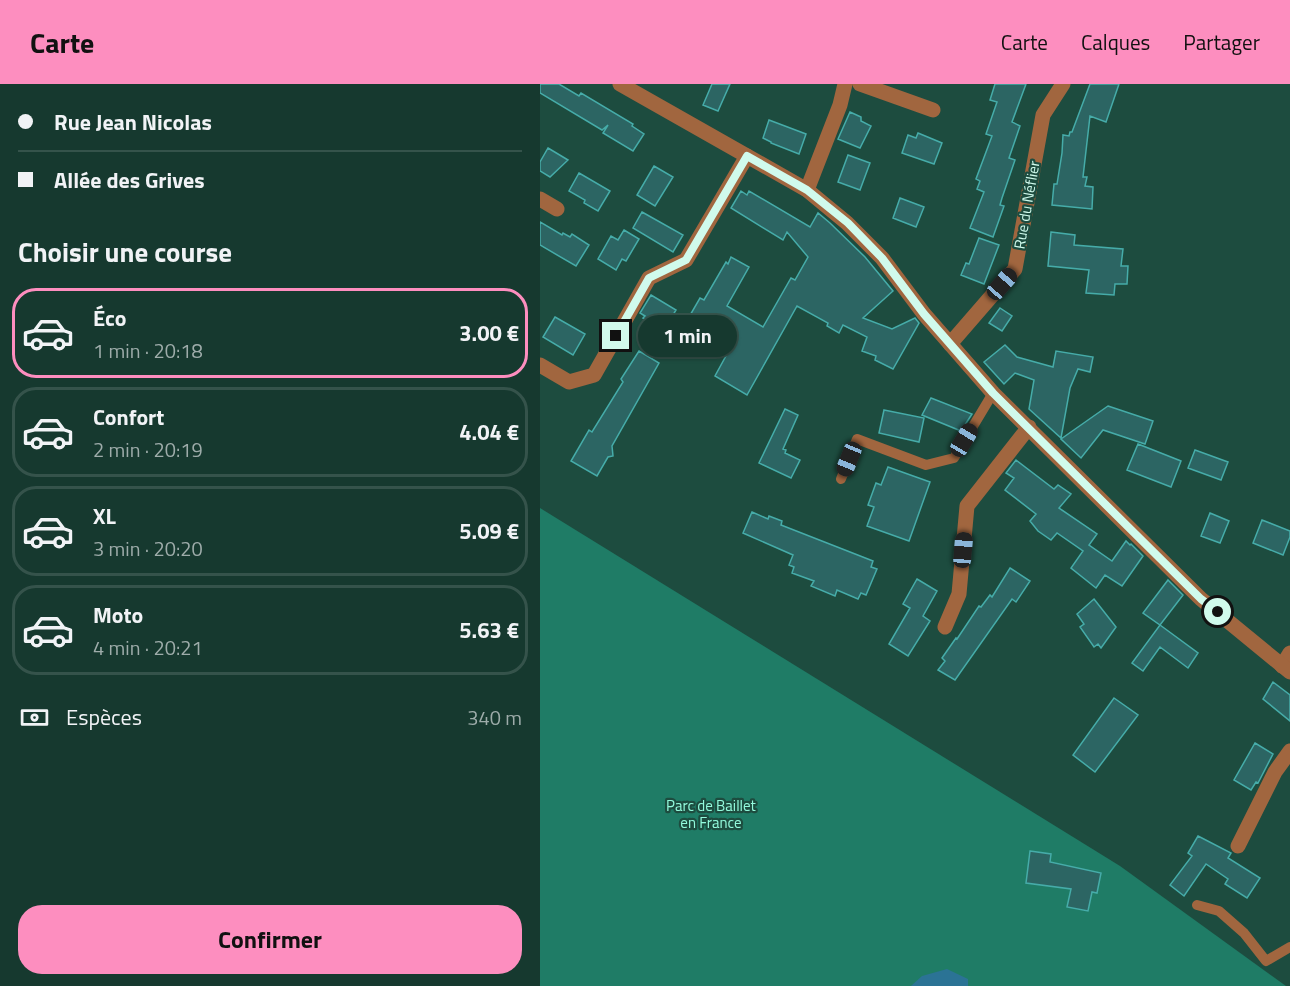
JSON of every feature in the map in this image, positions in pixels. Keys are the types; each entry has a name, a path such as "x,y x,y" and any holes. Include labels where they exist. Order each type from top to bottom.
{"street":[{"path":"620,84 807,190 848,223 882,258 950,344 993,393 1201,599 1287,664"},
{"path":"807,190 840,105 845,84"},
{"path":"860,84 933,110"},
{"name":"Rue du Néflier","path":"950,344 1015,270 1043,115 1063,84"},
{"path":"540,365 569,382 594,375 649,278 686,260 747,156"},
{"path":"540,199 557,208"},
{"path":"945,627 959,594 967,506 1029,427"},
{"path":"1238,846 1275,772 1290,751"}],"lane":[{"path":"841,479 856,439 926,465 954,458 993,393"},
{"path":"1197,905 1219,911 1244,933 1266,961 1290,947"}],"green space":[{"name":"Parc de Baillet en France","path":"540,508 1120,866 1286,986 540,986"}],"water":[{"path":"947,969 968,979 968,986 911,986 922,976"}],"building":[{"path":"540,84 559,84 579,96 581,93 633,124 632,126 644,134 633,151 603,133 608,125 602,130 540,93"},
{"path":"712,84 730,84 718,111 703,105"},
{"path":"995,84 1026,84 1012,122 1020,126 1009,158 1015,160 1000,205 1004,206 993,237 970,228 984,192 977,189 980,181 976,179 992,136 986,134 997,102 990,100"},
{"path":"1090,84 1119,84 1106,122 1090,116 1083,177 1087,177 1085,186 1093,187 1092,209 1052,205 1054,184 1057,184 1062,153 1063,135 1069,136 1072,132"},
{"path":"850,112 861,117 861,121 871,126 860,148 838,139"},
{"path":"769,120 806,134 799,154 763,138"},
{"path":"918,133 942,143 934,164 902,153 908,135 916,138"},
{"path":"548,148 568,160 550,177 540,171 540,162"},
{"path":"848,155 870,163 860,190 838,182"},
{"path":"654,166 673,177 655,206 637,195"},
{"path":"579,173 610,191 598,211 569,191"},
{"path":"741,191 747,195 749,191 810,227 818,213 865,257 893,291 863,318 892,329 915,318 919,323 893,369 875,360 876,356 862,351 867,337 843,325 839,333 827,326 828,323 797,306 747,395 715,376 733,343 689,317 700,298 704,300 726,262 728,264 731,257 749,267 727,306 763,327 791,278 795,280 808,257 787,232 783,240 731,208"},
{"path":"900,198 924,207 916,227 893,218"},
{"path":"642,212 683,235 673,252 633,228"},
{"path":"540,222 562,235 563,233 570,237 572,234 589,245 576,266 540,245"},
{"path":"624,230 639,239 626,261 622,259 616,270 598,259 611,236 618,240"},
{"path":"1051,232 1075,235 1074,245 1123,249 1121,266 1128,266 1127,284 1115,284 1114,295 1086,293 1089,270 1048,266"},
{"path":"979,238 999,245 984,284 961,275 966,263 969,264"},
{"path":"651,295 676,310 664,330 643,318 645,316 640,313"},
{"path":"1000,308 1012,316 1002,331 989,323"},
{"path":"555,317 585,334 573,355 543,337"},
{"path":"1005,345 1017,357 1053,367 1056,351 1093,357 1090,372 1078,369 1070,388 1061,438 1029,409 1034,380 1015,373 1004,384 984,362"},
{"path":"639,351 659,363 612,446 613,456 608,457 597,476 571,461 589,430 592,432 623,382 621,379"},
{"path":"931,398 972,414 961,431 922,415"},
{"path":"1108,406 1153,421 1145,444 1103,430 1081,458 1061,439"},
{"path":"785,409 798,415 783,449 786,450 785,453 800,460 791,478 759,463"},
{"path":"884,410 924,418 919,442 879,433"},
{"path":"1138,444 1181,461 1171,487 1127,470"},
{"path":"1195,450 1228,462 1221,480 1188,468"},
{"path":"1016,460 1054,489 1058,485 1071,494 1059,508 1097,534 1089,545 1112,561 1126,541 1143,556 1122,586 1105,575 1096,588 1071,568 1083,551 1057,533 1051,540 1038,531 1030,521 1036,514 1005,490 1014,478 1006,473"},
{"path":"888,467 930,482 909,541 867,526 874,507 868,505 876,483 881,485"},
{"path":"752,512 768,519 769,516 782,521 781,525 873,561 871,567 877,569 866,595 861,593 858,599 837,590 835,596 811,586 814,581 792,573 794,567 789,565 793,555 743,533"},
{"path":"1210,513 1229,521 1220,543 1201,536"},
{"path":"1262,520 1290,531 1283,555 1253,543"},
{"path":"1010,568 1030,581 1016,602 1012,599 955,680 938,670 945,661 942,658 956,638 979,606 981,607 990,595 992,597"},
{"path":"917,579 937,591 923,616 930,621 908,656 889,644 910,608 903,604"},
{"path":"1168,580 1183,595 1160,625 1143,613"},
{"path":"1094,599 1116,627 1101,648 1098,644 1094,647 1080,627 1084,624 1077,614"},
{"path":"1160,625 1198,653 1188,668 1160,647 1143,671 1132,663"},
{"path":"1273,682 1290,695 1290,721 1263,699"},
{"path":"1114,698 1138,715 1095,772 1073,755"},
{"path":"1255,743 1273,754 1258,783 1256,782 1251,790 1234,780"},
{"path":"1198,836 1231,853 1228,858 1260,878 1247,898 1225,884 1228,879 1206,864 1184,896 1170,885 1192,856 1188,853"},
{"path":"1030,851 1051,854 1050,862 1101,873 1097,893 1092,892 1088,911 1067,907 1071,889 1026,883"}],"route":[{"path":"616,336 649,278 686,260 747,156 807,190 848,223 882,258 924,314 993,393 1201,599 1218,612"}]}
